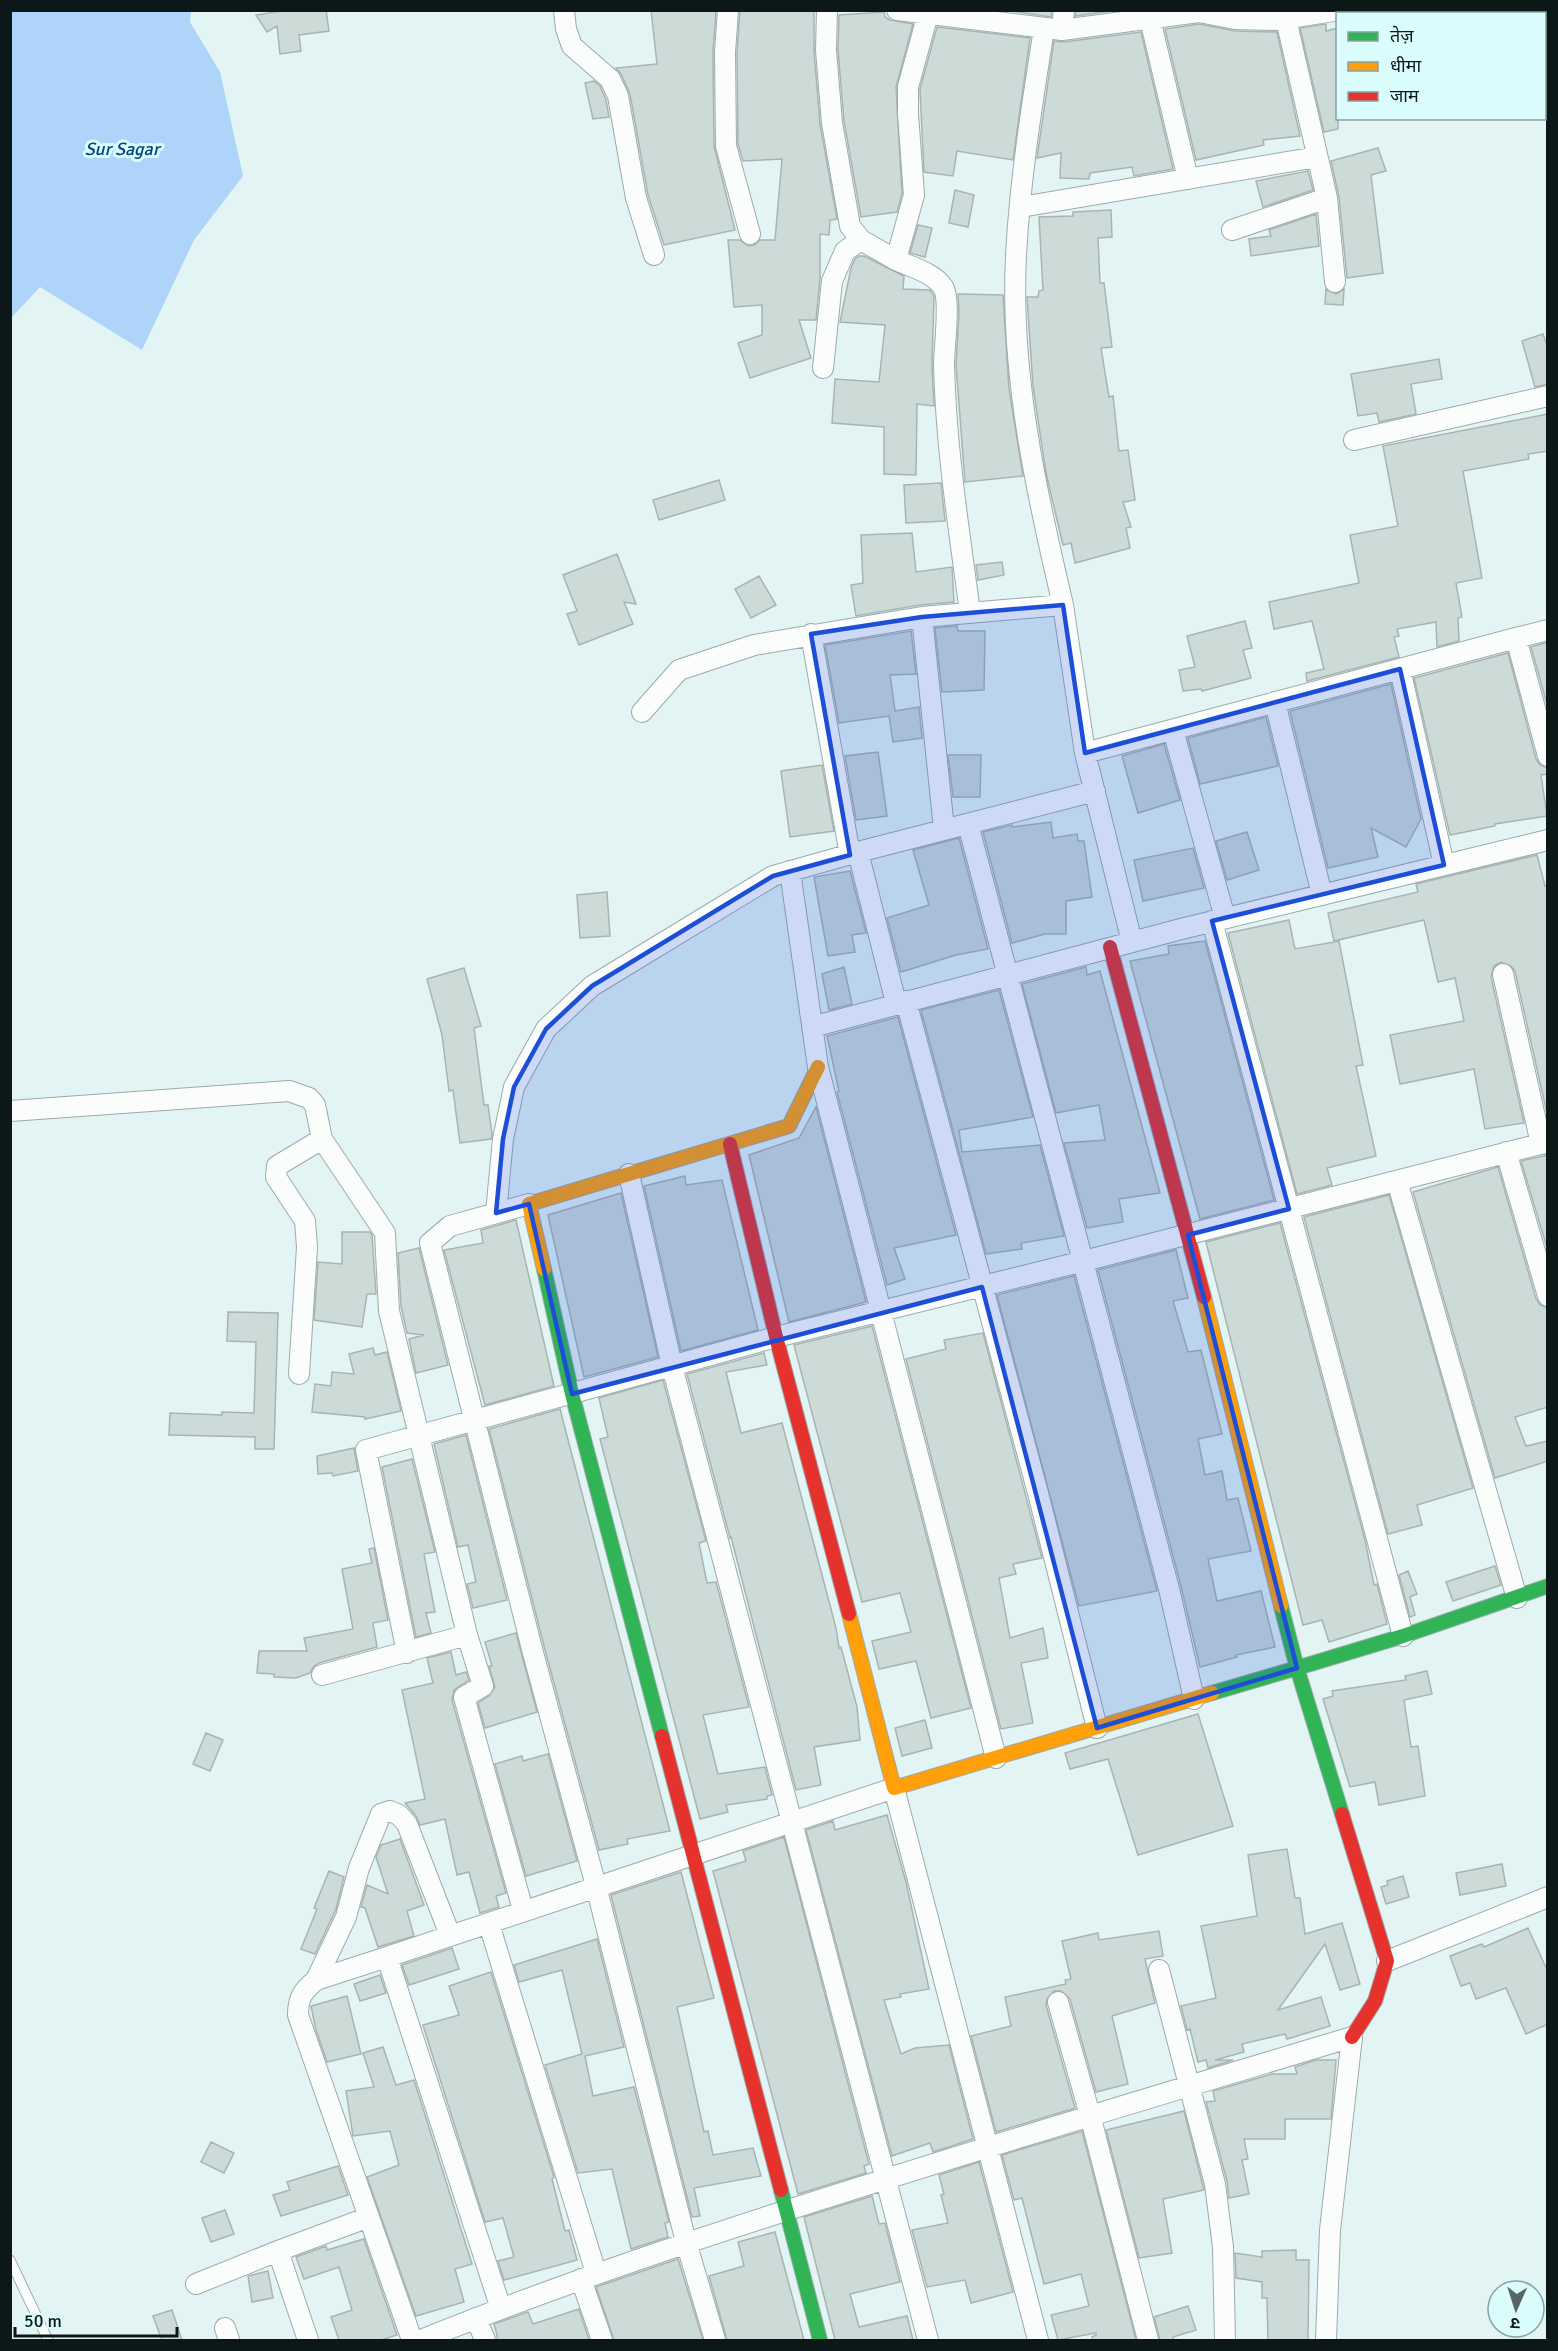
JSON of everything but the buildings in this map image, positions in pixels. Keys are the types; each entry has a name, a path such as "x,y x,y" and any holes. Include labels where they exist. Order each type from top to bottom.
{"street":[{"path":"564,10 566,29 572,46 610,79 618,96 636,198 654,255"},
{"path":"728,10 725,52 726,146 750,234"},
{"path":"827,10 826,50 838,171 850,226 861,240 932,277 944,288 947,300 944,365 951,468 970,612"},
{"path":"897,10 1053,30 1199,12 1235,19 1340,10"},
{"path":"1064,10 1053,30 1033,96 1016,255 1017,331 1025,423 1038,498 1063,605 1085,753 1132,942"},
{"path":"896,260 914,195 908,87 928,13"},
{"path":"1296,15 1317,157 1327,198 1335,282"},
{"path":"1150,19 1188,179"},
{"path":"1021,207 1317,157"},
{"path":"1232,230 1327,198"},
{"path":"823,368 831,281 845,251 861,240"},
{"path":"1354,440 1548,396"},
{"path":"642,712 679,670 754,645 922,617 1063,605"},
{"path":"922,617 944,829"},
{"path":"1085,753 1548,630"},
{"path":"811,634 854,854 901,1002 982,1287 1039,1497 1097,1728"},
{"path":"1516,638 1548,756"},
{"path":"1400,669 1444,865"},
{"path":"1275,702 1322,895"},
{"path":"1173,730 1289,1209 1403,1636"},
{"path":"496,1213 503,1139 514,1086 546,1029 592,986 773,876 1095,791"},
{"path":"968,824 1169,1589 1194,1699"},
{"path":"812,1027 1110,947 1548,840"},
{"path":"790,871 818,1066 996,1758"},
{"path":"1110,947 1188,1235 1297,1668 1387,1961 1375,2001 1352,2037 1330,2230 1326,2340"},
{"path":"407,1653 366,1450 776,1337 1188,1235 1544,1143 1503,974"},
{"path":"715,2340 686,2242 596,1886 532,1649 430,1243 450,1226 789,1126 818,1066"},
{"path":"10,1111 290,1091 309,1098 315,1105 322,1139 385,1233 389,1311 467,1635 483,1686 464,1698 523,1910"},
{"path":"298,1374 307,1247 305,1221 276,1177 277,1166 322,1139"},
{"path":"730,1144 776,1337 1038,2340"},
{"path":"1506,1152 1548,1296"},
{"path":"629,1174 672,1366 928,2340"},
{"path":"1398,1181 1517,1598"},
{"path":"529,1204 572,1394 784,2210 820,2340"},
{"path":"412,2340 298,2015 301,1993 316,1980 894,1788 1403,1636 1548,1586"},
{"path":"322,1675 467,1635"},
{"path":"316,1980 345,1917 359,1868 381,1814 390,1811 399,1815 407,1824 450,1935"},
{"path":"1387,1961 1548,1897"},
{"path":"489,1924 589,2276 602,2340"},
{"path":"387,1957 501,2309"},
{"path":"1159,1971 1215,2184 1223,2247 1225,2340"},
{"path":"1058,2002 1090,2115 1148,2340"},
{"path":"421,2340 589,2276 784,2210 1352,2037"},
{"path":"196,2284 369,2217"},
{"path":"278,2251 308,2340"},
{"path":"476,2318 485,2340"}],"lane":[{"path":"10,2260 48,2340"}],"highlighted area":[{"path":"1063,605 1085,753 1400,669 1444,865 1212,921 1289,1209 1188,1235 1297,1668 1097,1728 982,1287 572,1394 529,1204 496,1213 503,1139 514,1087 546,1029 592,986 773,876 850,855 811,634 922,617"}],"water":[{"name":"Sur Sagar","path":"11,10 191,11 190,22 220,72 243,176 194,240 142,350 40,287 11,318"}],"traffic: fast":[{"path":"544,1269 572,1394 662,1736"},
{"path":"1281,1606 1297,1668 1403,1636 1548,1586"},
{"path":"1212,1693 1297,1668 1342,1814"},
{"path":"781,2190 820,2340"}],"traffic: slow":[{"path":"544,1269 529,1204 789,1126 818,1067"},
{"path":"1204,1297 1281,1606"},
{"path":"849,1614 894,1788 1212,1693"}],"traffic: jam":[{"path":"1110,947 1204,1297"},
{"path":"730,1144 776,1337 849,1614"},
{"path":"662,1736 781,2190"},
{"path":"1342,1814 1387,1961 1375,2001 1352,2037"}]}
